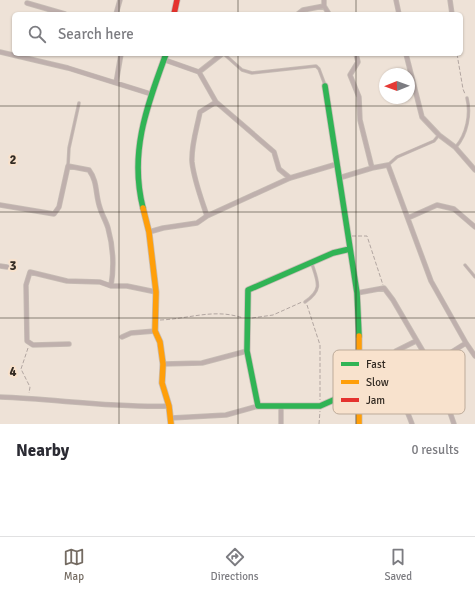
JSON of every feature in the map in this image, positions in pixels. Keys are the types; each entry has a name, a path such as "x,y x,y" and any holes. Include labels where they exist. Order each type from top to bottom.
{"street":[{"path":"117,12 120,0"},
{"path":"174,12 177,0"},
{"path":"324,0 324,6 328,12"},
{"path":"396,0 399,12"},
{"path":"450,0 452,12"},
{"path":"27,3 57,12"},
{"path":"300,12 303,10 324,6"},
{"path":"0,52 12,55"},
{"path":"17,56 68,68 150,94"},
{"path":"116,83 121,56"},
{"path":"199,72 220,56"},
{"path":"356,56 358,62 350,75 359,97 360,120 372,168"},
{"path":"407,56 422,117 439,135 456,147 475,170"},
{"path":"290,178 279,169 274,152 216,102 199,72 165,57 150,94 138,145 138,188 149,232 156,292 155,331 160,342 163,364 162,383 169,406 171,421 226,415 258,406 320,406 333,400"},
{"path":"325,86 347,237 357,293 360,350"},
{"path":"207,216 196,184 192,163 192,150 200,112 216,102"},
{"path":"149,232 163,228 197,223 207,216 290,178 337,164"},
{"path":"339,178 372,168 388,165 430,281 475,356"},
{"path":"0,205 54,214 59,207 68,166 89,170 94,177 99,207 108,227 112,250 113,277 111,286"},
{"path":"408,218 438,205 454,209 475,227"},
{"path":"258,406 247,351 248,290 312,262 350,249"},
{"path":"0,266 7,267"},
{"path":"69,344 34,345 27,341 26,285 30,272 67,281 100,282 111,286 127,286 156,292"},
{"path":"357,293 384,288 393,300 422,350"},
{"path":"122,337 131,333 155,331"},
{"path":"398,350 416,341"},
{"path":"455,350 466,343"},
{"path":"163,364 202,363 247,351"},
{"path":"0,397 146,407 169,406"},
{"path":"281,407 281,424"},
{"path":"408,414 412,424"},
{"path":"451,414 454,424"}],"lane":[{"path":"225,56 242,70 252,73 316,66 319,69 325,86"},
{"path":"456,147 461,140 467,123 470,108 467,98"},
{"path":"68,166 69,148 79,103"},
{"path":"388,165 397,157 434,140 439,135"},
{"path":"305,302 316,293 318,288 318,281 312,262"},
{"path":"465,265 475,278"}],"path":[{"path":"457,56 463,89 467,98"},
{"path":"347,237 367,236 384,288"},
{"path":"155,320 218,312 248,319 273,315 305,302 320,345 319,424"},
{"path":"27,341 29,346 21,369 30,387 29,398"}],"traffic: fast":[{"path":"143,208 139,187 139,148 152,92 165,56"},
{"path":"325,86 357,293 359,336"},
{"path":"333,400 320,406 258,406 247,351 248,290 333,253 350,249"}],"traffic: slow":[{"path":"143,208 149,232 156,292 155,331 160,342 163,364 162,383 169,406 171,424"},
{"path":"359,336 359,350"},
{"path":"359,414 359,424"}],"traffic: jam":[{"path":"174,12 177,0"}]}
